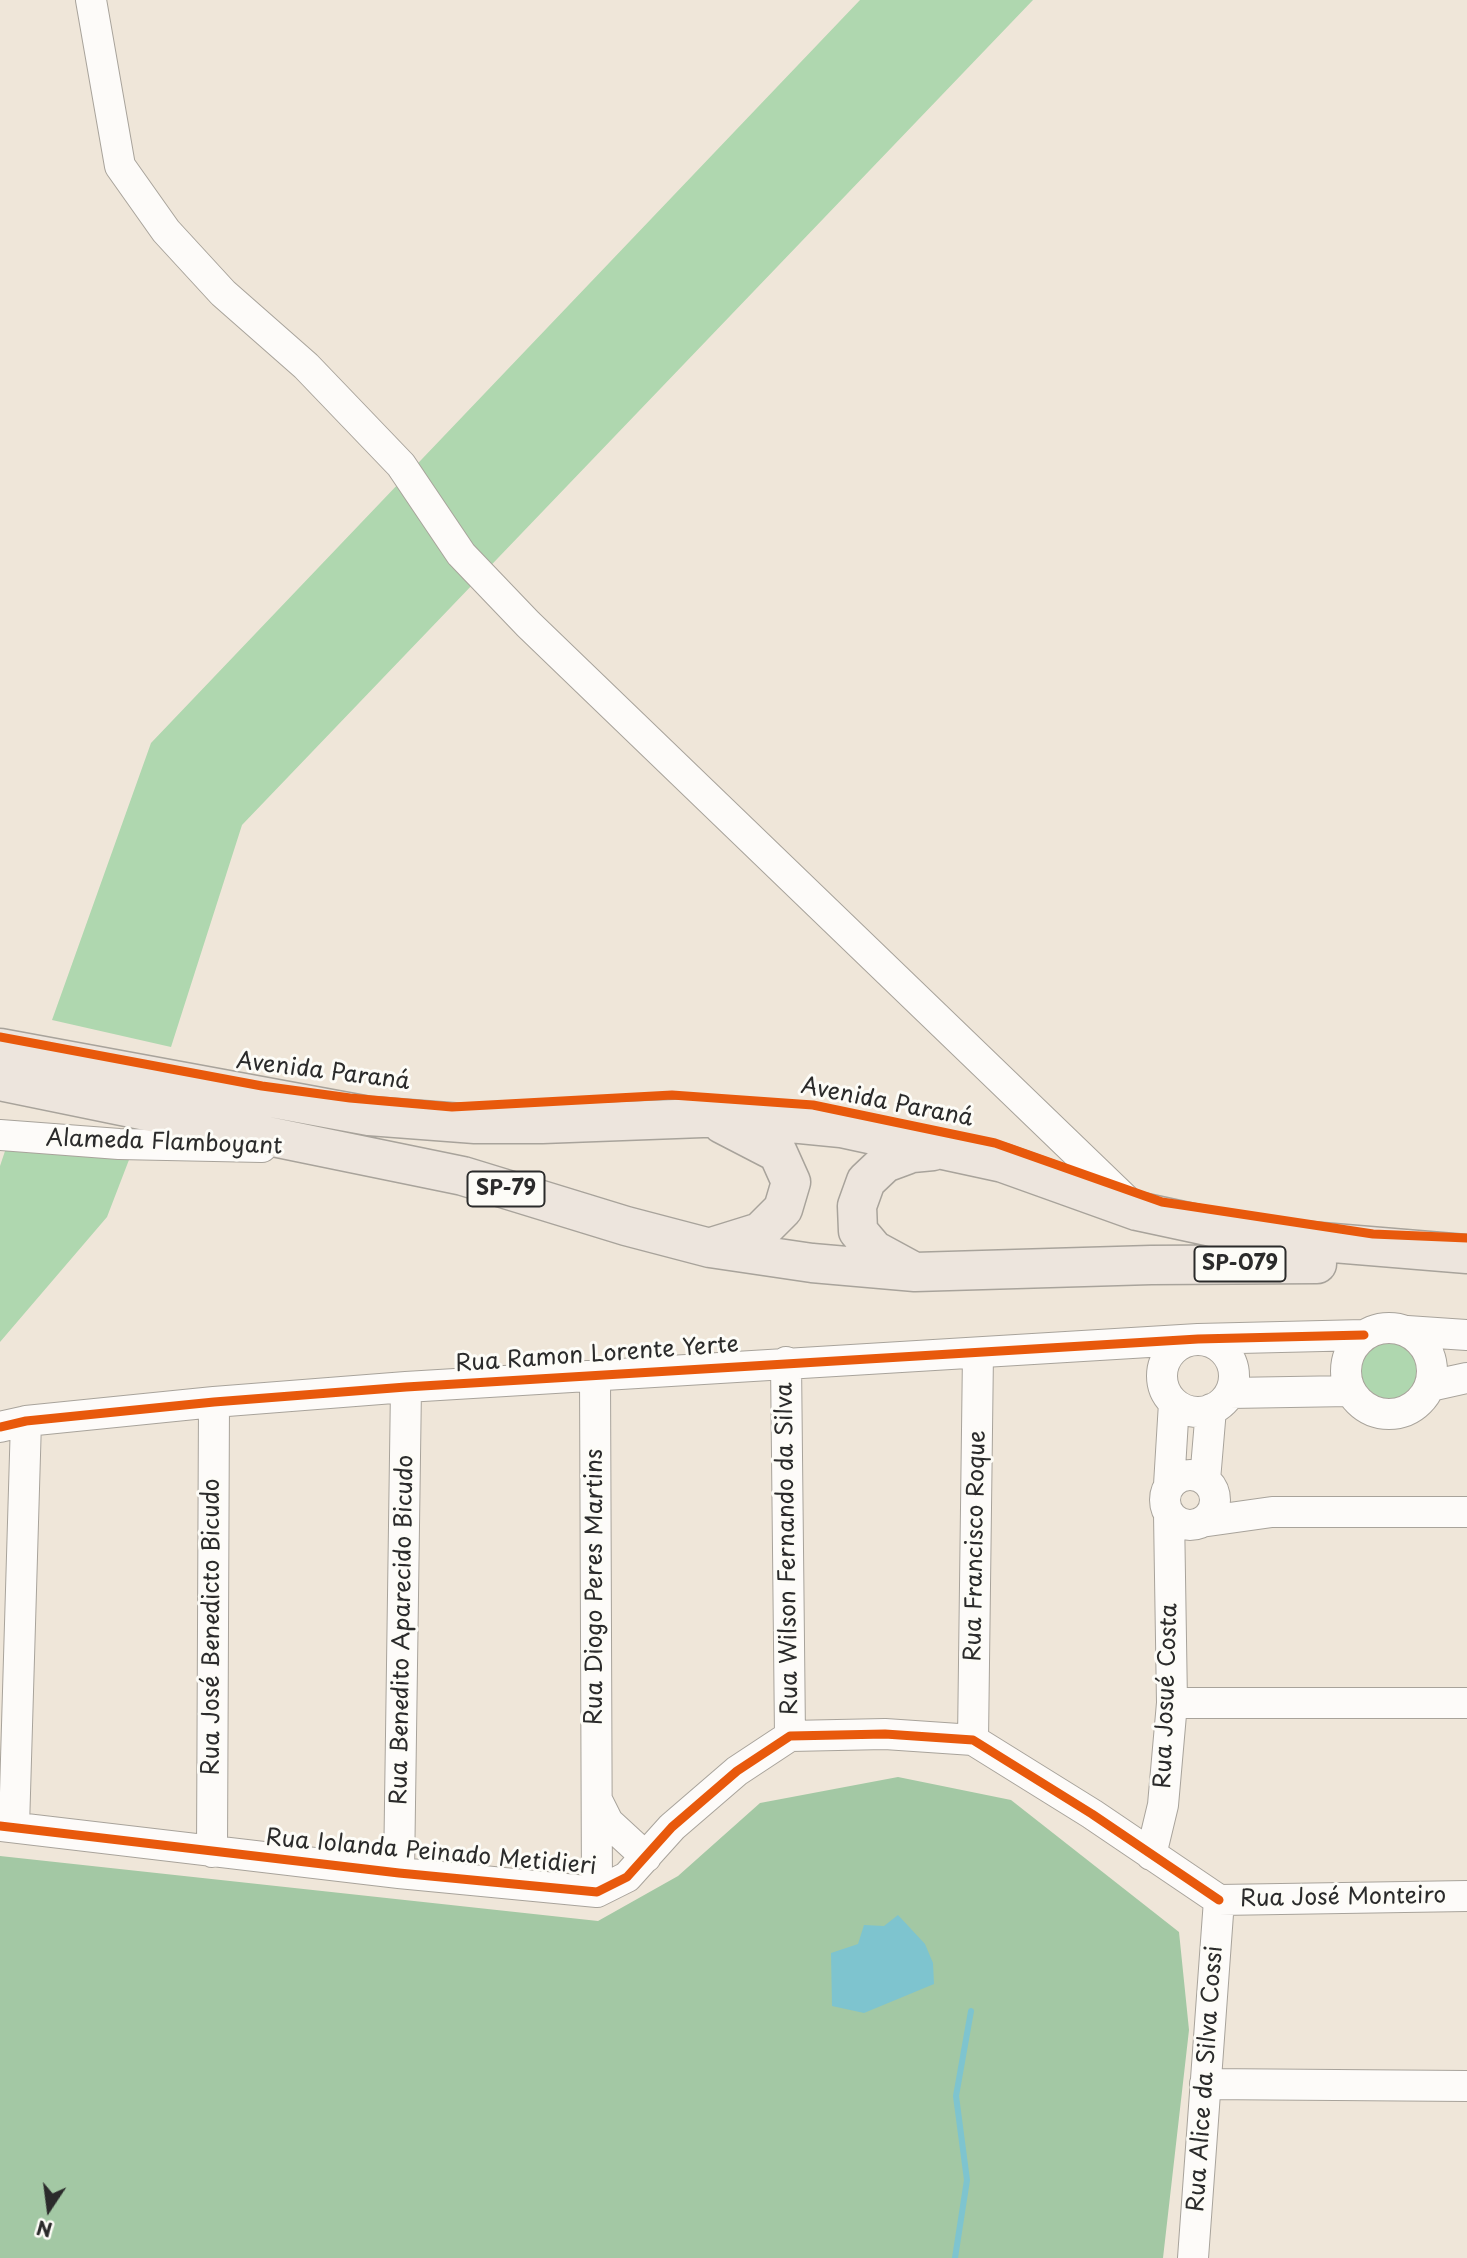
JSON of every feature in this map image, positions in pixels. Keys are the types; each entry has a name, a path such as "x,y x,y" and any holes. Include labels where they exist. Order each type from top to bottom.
{"main road":[{"name":"Avenida Paraná","path":"0,1048 369,1116 475,1124 705,1117 841,1128 1003,1163 1137,1211 1285,1240 1467,1254"},
{"name":"SP-79","path":"0,1081 463,1176 626,1226 710,1248 811,1263 915,1272 1013,1271"},
{"path":"705,1117 778,1153 791,1182 783,1209 760,1232 710,1248"},
{"path":"915,1272 874,1250 858,1231 857,1206 866,1181 885,1163 912,1153 946,1150"},
{"name":"SP-079","path":"1013,1271 1291,1263 1467,1275"}],"street":[{"path":"91,0 120,166 166,231 223,293 306,366 401,466 461,554 528,624 1137,1211"},
{"name":"Alameda Flamboyant","path":"0,1135 119,1144 327,1148"},
{"path":"1407,1331 1426,1349 1432,1373 1430,1386 1412,1407 1392,1413 1371,1410 1350,1391 1346,1379 1348,1354 1364,1335 1393,1327 1407,1331 1467,1335"},
{"name":"Rua Ramon Lorente Yerte","path":"13,1424 214,1402 406,1387 1198,1339 1364,1335"},
{"path":"1182,1512 1212,1510 1210,1487 1221,1401 1234,1369 1230,1357 1211,1342 1198,1339 1180,1344 1166,1358 1162,1382 1174,1403 1192,1411 1221,1401 1350,1391"},
{"name":"Rua Francisco Roque","path":"973,1740 978,1353"},
{"name":"Rua Wilson Fernando da Silva","path":"786,1362 790,1736"},
{"name":"Rua Diogo Peres Martins","path":"595,1375 597,1892"},
{"path":"1430,1386 1467,1378"},
{"name":"Rua Benedito Aparecido Bicudo","path":"399,1873 406,1387"},
{"name":"Rua José Benedicto Bicudo","path":"212,1852 214,1402"},
{"name":"Rua Josué Costa","path":"1151,1855 1163,1805 1172,1703 1171,1578 1182,1512 1174,1403"},
{"path":"7,1827 13,1424"},
{"path":"1182,1512 1175,1479 1190,1474 1210,1487 1272,1512"},
{"path":"1182,1512 1467,1512"},
{"path":"1172,1703 1467,1703"},
{"path":"790,1736 885,1734 973,1740 1219,1900"},
{"name":"Rua Iolanda Peinado Metidieri","path":"7,1827 399,1873 597,1892 627,1877 672,1827 737,1771 790,1736"},
{"path":"597,1800 608,1822 646,1857"},
{"path":"622,1837 652,1838 672,1827"},
{"name":"Rua José Monteiro","path":"1219,1900 1467,1896"},
{"name":"Rua Alice da Silva Cossi","path":"1193,2258 1219,1900"},
{"path":"1205,2084 1467,2087"}],"green space":[{"path":"860,0 1033,0 242,825 171,1047 52,1020 151,743"},
{"path":"6,1148 132,1152 107,1217 0,1342 0,1166"},
{"path":"1383,1341 1395,1341 1410,1349 1418,1364 1418,1376 1410,1391 1395,1399 1383,1399 1368,1391 1360,1376 1360,1364 1368,1349"},
{"path":"898,1777 1011,1800 1179,1932 1189,2030 1163,2258 0,2258 0,1856 598,1921 678,1876 760,1803"}],"water":[{"path":"898,1915 925,1944 933,1963 934,1984 864,2013 832,2006 831,1953 858,1944 864,1925 884,1926"}],"waterway":[{"path":"955,2258 967,2180 956,2096 971,2011"}],"cycle path":[{"path":"0,1037 262,1086 350,1098 452,1107 672,1095 813,1105 995,1143 1162,1202 1373,1234 1467,1238"},
{"path":"0,1427 26,1421 214,1402 406,1387 1198,1339 1364,1335"},
{"path":"0,1826 399,1873 597,1892 627,1877 672,1827 737,1771 790,1736 885,1734 973,1740 1092,1814 1219,1900"}]}
